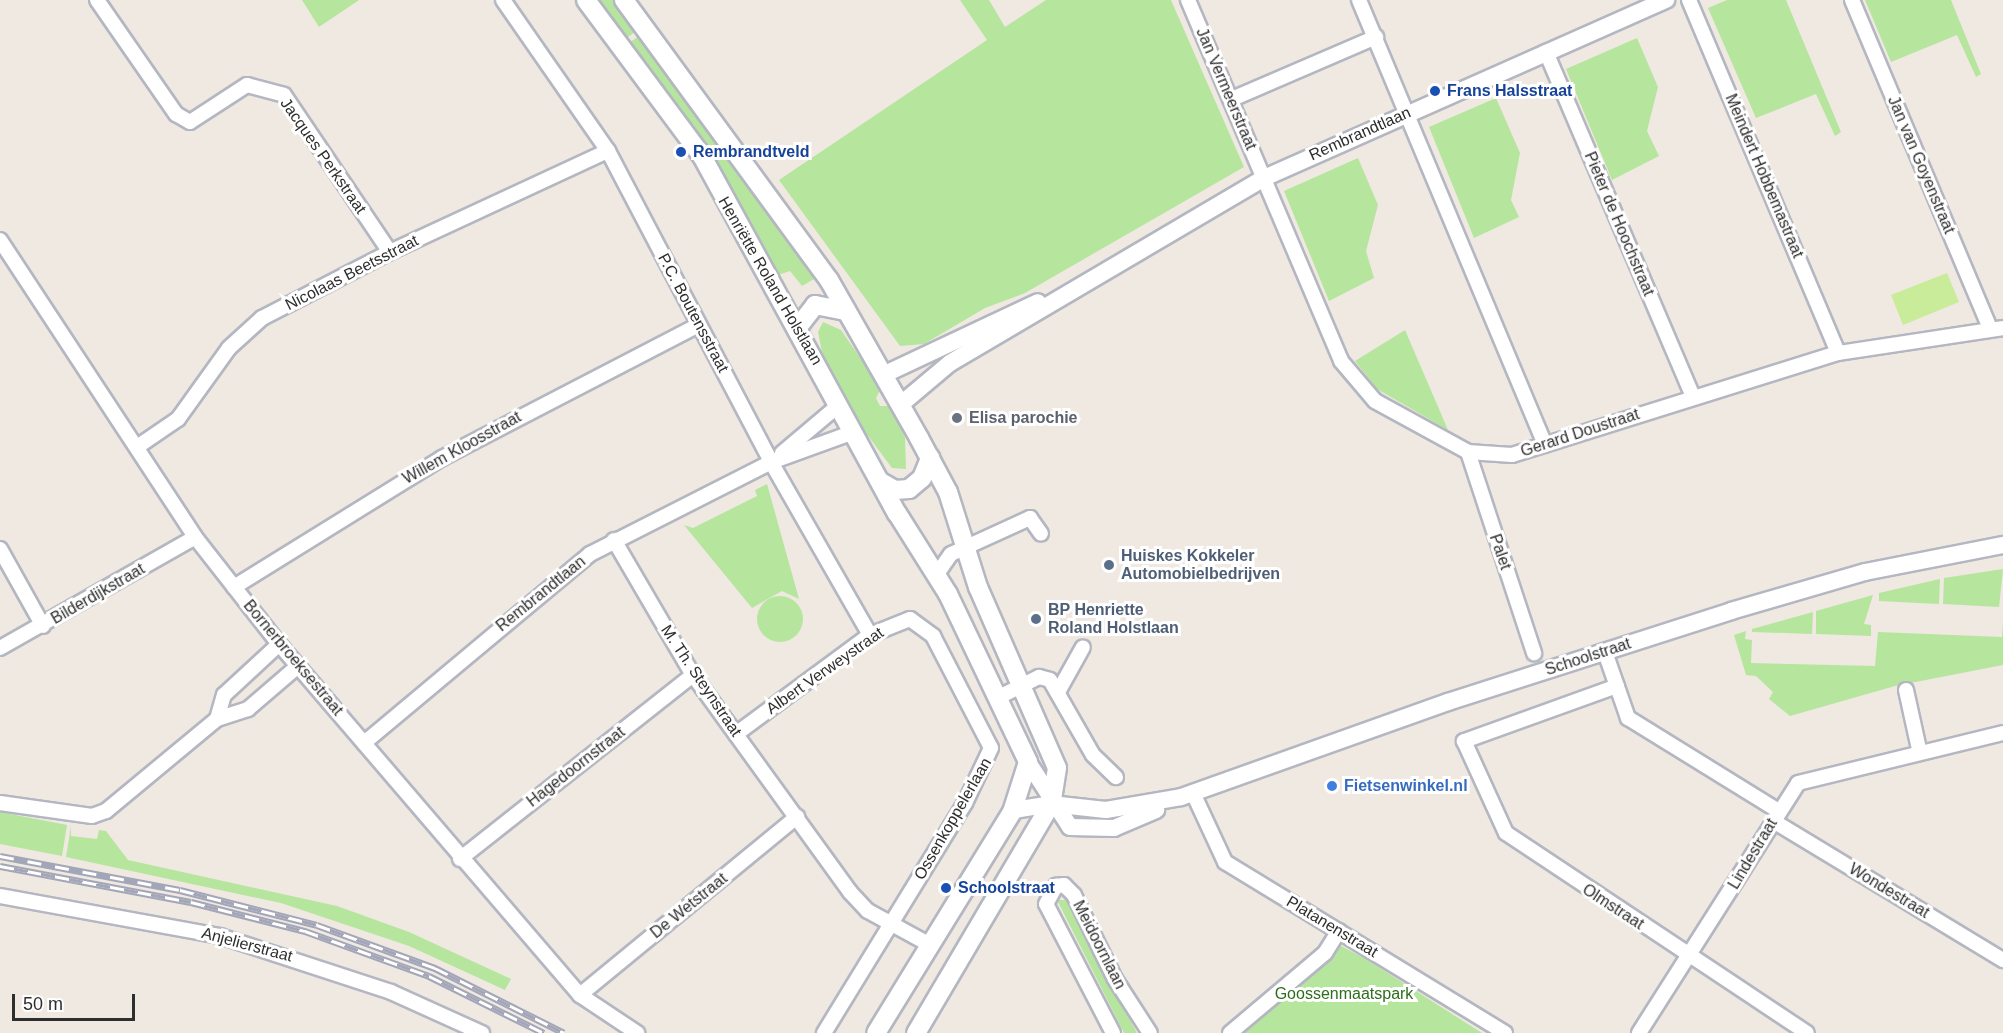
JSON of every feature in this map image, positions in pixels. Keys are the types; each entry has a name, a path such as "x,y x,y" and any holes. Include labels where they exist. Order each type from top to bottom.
{"main road":[{"name":"Henriëtte Roland Holstlaan","path":"586,0 692,140 798,327 881,482 937,574 999,697 1028,762"},
{"path":"624,0 846,311 930,458 948,492 964,548 1057,768 1051,804 916,1033"},
{"path":"798,327 815,304 846,311"},
{"path":"881,482 895,490 909,489 922,478 930,458"},
{"path":"876,1033 1014,810 1028,762"}],"street":[{"name":"Jacques Perkstraat","path":"96,0 176,114 190,122 248,85 284,95 390,252"},
{"name":"P.C. Boutensstraat","path":"503,0 608,152 771,462 870,635"},
{"name":"Jan Vermeerstraat","path":"1188,0 1264,178"},
{"path":"1359,0 1409,111 1545,445"},
{"name":"Rembrandtlaan","path":"900,405 950,363 1066,291 1264,178 1409,111 1666,0"},
{"name":"Meindert Hobbemastraat","path":"1689,0 1838,353"},
{"name":"Jan van Goyenstraat","path":"1852,0 1996,329"},
{"path":"1232,99 1376,37"},
{"name":"Pieter de Hoochstraat","path":"1546,52 1693,396"},
{"name":"Nicolaas Beetsstraat","path":"137,447 178,419 243,332 390,252 608,152"},
{"name":"Gerard Doustraat","path":"1264,178 1341,361 1358,385 1375,401 1468,452 1512,455 1693,396 1838,353 1996,329"},
{"name":"Bornerbroeksestraat","path":"0,240 195,537 279,644 460,859 580,995 637,1033"},
{"name":"Rembrandtlaan","path":"883,375 905,369 980,326 1066,291"},
{"name":"Willem Kloosstraat","path":"234,587 442,458 699,325"},
{"name":"Rembrandtlaan","path":"771,462 839,405"},
{"name":"Rembrandtlaan","path":"364,743 575,563 614,540 771,462 854,432"},
{"name":"Palet","path":"1468,452 1534,653"},
{"path":"937,574 944,560 964,548 1030,518 1041,534"},
{"name":"Bilderdijkstraat","path":"0,648 44,626 195,537"},
{"name":"M. Th. Steynstraat","path":"614,540 693,675 855,897 891,924 930,945"},
{"name":"Schoolstraat","path":"1014,810 1051,804 1106,810 1187,795 1605,652 1864,573 2003,545"},
{"path":"0,549 44,626"},
{"name":"Albert Verweystraat","path":"736,734 870,635 899,621 919,621"},
{"name":"Ossenkoppelerlaan","path":"891,924 991,753 933,636 919,621"},
{"path":"217,719 224,694 279,644"},
{"path":"1059,692 1083,647"},
{"name":"Wondestraat","path":"1605,652 1628,718 1776,816 2003,960"},
{"path":"0,802 92,816 106,811 217,719 248,709 298,666"},
{"name":"Hagedoornstraat","path":"460,859 693,675"},
{"path":"999,697 1039,677 1050,680 1059,692 1093,755 1116,777"},
{"name":"Olmstraat","path":"1617,686 1464,741 1506,833 1807,1033"},
{"path":"1906,690 1919,749"},
{"name":"Lindestraat","path":"1639,1033 1776,816 1805,777 1919,749 2003,733"},
{"path":"1028,762 1051,804"},
{"name":"Platanenstraat","path":"1187,795 1225,862 1505,1033"},
{"name":"De Wetstraat","path":"580,995 797,817"},
{"name":"Meidoornlaan","path":"1113,1033 1046,904 1056,886 1064,885 1074,895 1115,979 1150,1033"},
{"name":"Anjelierstraat","path":"0,896 220,936 318,965 482,1033"},
{"path":"824,1033 891,924"},
{"path":"1230,1033 1325,953 1339,931"}],"green space":[{"path":"302,0 359,0 319,27"},
{"path":"592,0 617,0 642,27 621,42"},
{"name":"Rembrandtveld","path":"960,0 989,0 1005,27 1046,0 1171,0 1244,167 1025,293 985,308 924,344 900,346 779,180 987,40"},
{"path":"1727,0 1786,0 1841,132 1835,136 1816,94 1756,118 1708,8"},
{"path":"1865,0 1951,0 1981,74 1976,77 1957,35 1891,62"},
{"path":"645,32 821,275 802,286 790,271 775,276 624,46"},
{"path":"1637,38 1658,87 1647,131 1659,156 1612,180 1566,69"},
{"path":"1496,98 1520,153 1511,200 1519,217 1474,238 1429,127"},
{"path":"1358,158 1378,205 1366,251 1374,278 1329,301 1284,191"},
{"path":"1947,273 1959,302 1903,325 1891,295"},
{"path":"823,322 841,330 881,388 876,398 880,406 891,406 905,438 906,469 892,468 854,417 822,352 818,332"},
{"path":"1405,330 1448,430 1377,389 1355,361"},
{"path":"767,484 799,599 782,591 752,608 684,525 693,528 757,496 755,490"},
{"path":"2003,569 1999,607 1943,604 1944,578"},
{"path":"1940,579 1939,604 1879,601 1879,593"},
{"path":"1873,595 1864,624 1871,625 1871,636 1816,634 1816,611"},
{"path":"780,596 796,603 803,619 796,635 780,642 764,635 757,619 764,603"},
{"path":"1813,612 1812,634 1752,632 1752,629"},
{"path":"2003,621 2003,665 1895,686 1790,716 1769,699 1773,692 1756,676 1746,675 1734,635 1746,631 1745,639 1752,640 1751,663 1875,666 1878,632 2002,637"},
{"path":"0,812 67,825 62,856 0,844"},
{"path":"71,826 71,836 97,839 99,830 106,831 128,860 337,906 409,932 511,979 505,990 409,946 281,903 66,857"},
{"path":"1057,900 1067,900 1137,1033 1124,1033"},
{"name":"Goossenmaatspark","path":"1339,945 1364,958 1482,1033 1241,1033"}],"railway":[{"path":"0,856 180,890 317,925 435,968 564,1033"},
{"path":"0,866 191,902 305,931 429,976 544,1033"}],"place":[{"name":"Frans Halsstraat","path":"1435,91"},
{"name":"Rembrandtveld","path":"681,152"},
{"name":"Elisa parochie","path":"957,418"},
{"name":"Huiskes Kokkeler Automobielbedrijven","path":"1109,565"},
{"name":"BP Henriette Roland Holstlaan","path":"1036,619"},
{"name":"Fietsenwinkel.nl","path":"1332,786"},
{"name":"Schoolstraat","path":"946,888"}]}
